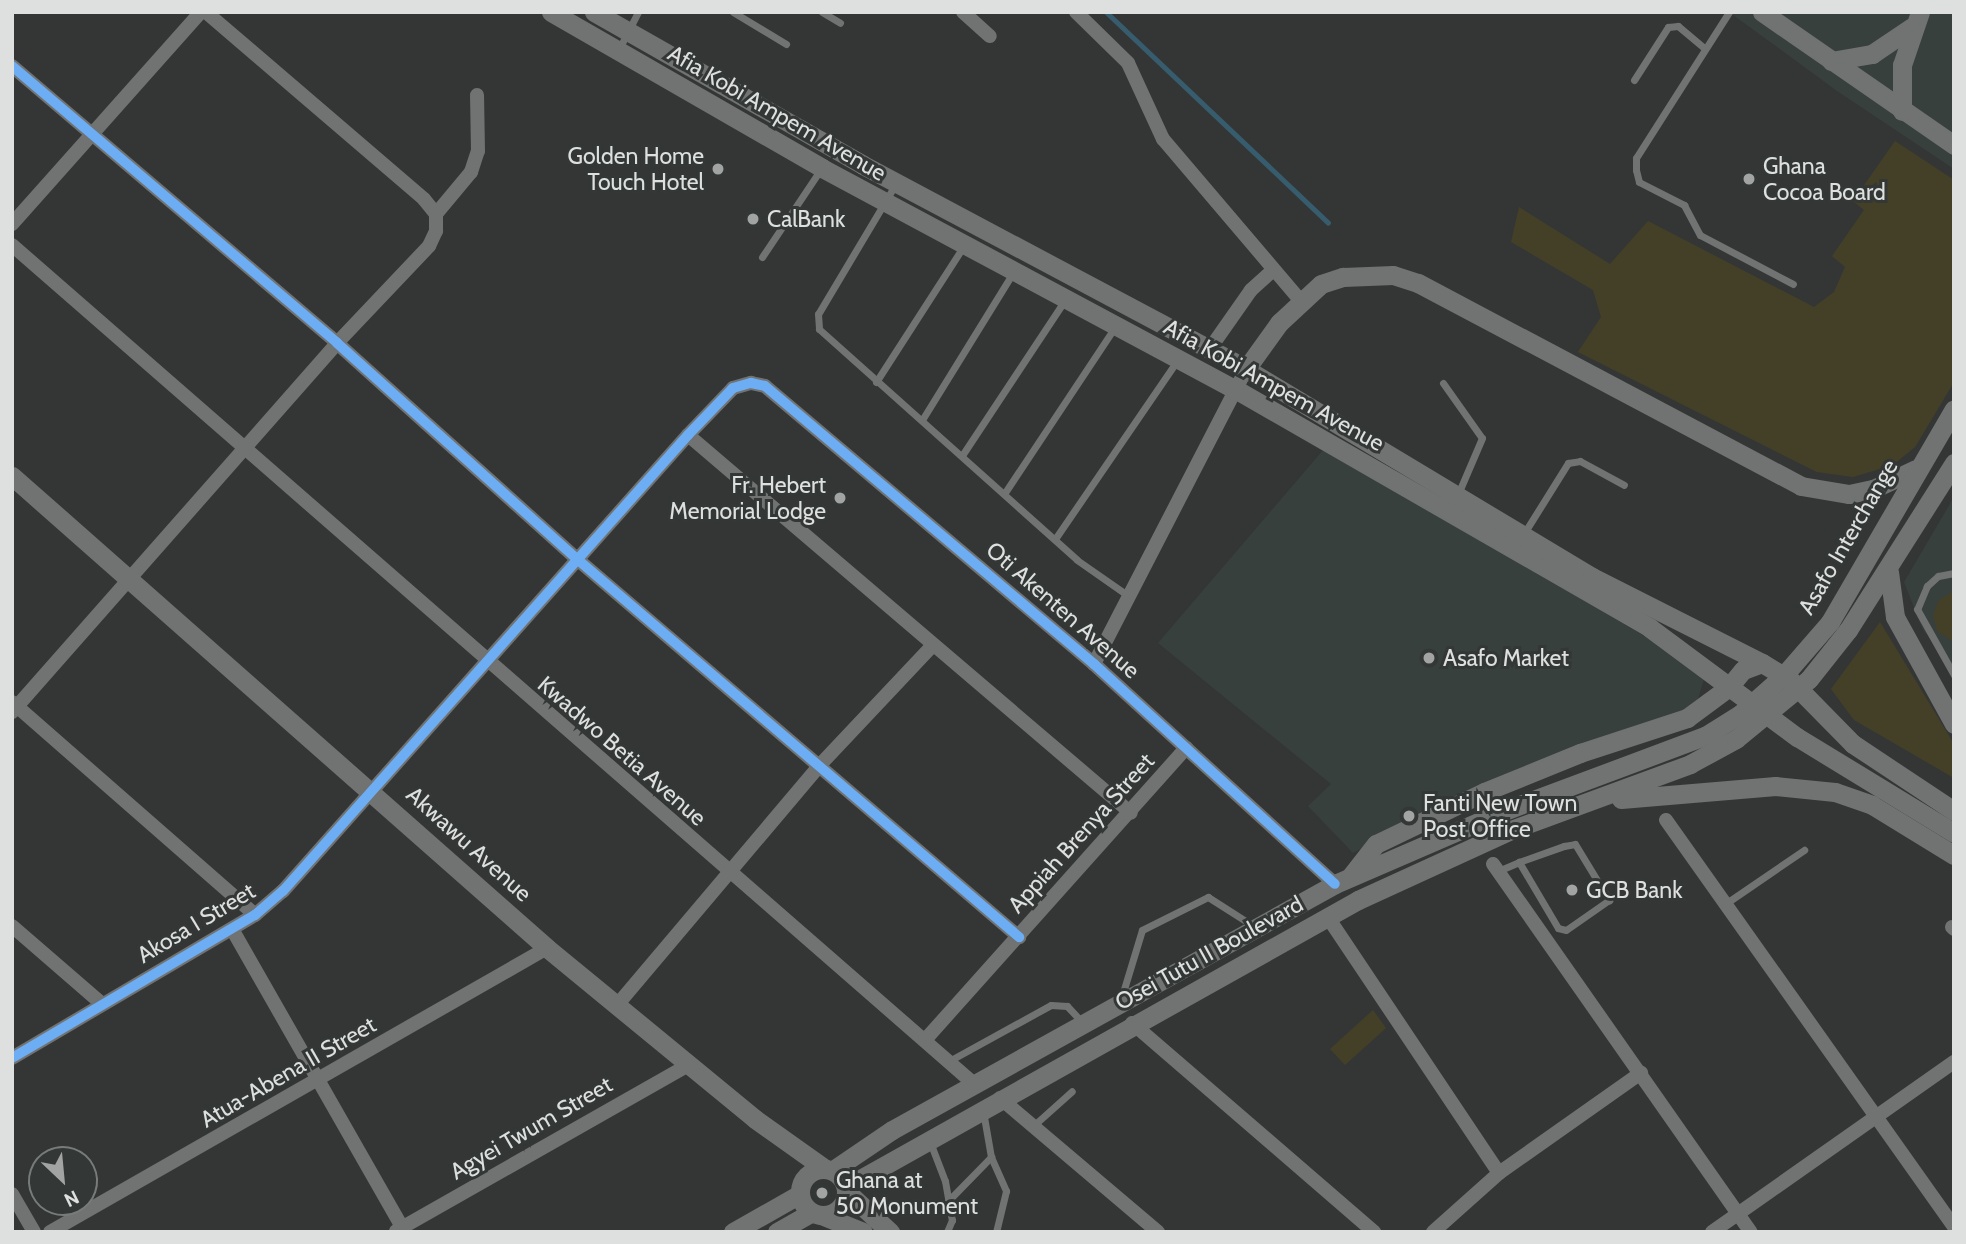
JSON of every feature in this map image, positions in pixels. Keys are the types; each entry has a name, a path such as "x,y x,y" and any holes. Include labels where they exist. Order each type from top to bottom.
{"main road":[{"name":"Afia Kobi Ampem Avenue","path":"551,12 822,168 1235,389 1650,628 1797,737 1954,833"},
{"name":"Afia Kobi Ampem Avenue","path":"594,12 896,183 1246,369 1592,577 1762,663 1790,680 1853,744 1954,811"},
{"path":"1762,12 1954,145"},
{"path":"1831,61 1872,54 1916,20"},
{"path":"1902,111 1902,65 1916,20"},
{"path":"1246,369 1300,300 1321,284 1343,277 1393,275 1418,283 1801,486 1849,494 1873,489 1916,469"},
{"name":"Asafo Interchange","path":"1670,749 1705,736 1739,715 1812,644 1848,596 1916,469 1954,409"},
{"name":"Asafo Interchange","path":"1690,764 1773,713 1809,679 1889,572 1954,463"},
{"name":"Akwawu Avenue","path":"12,476 132,577 375,791 547,948 772,1133 829,1169"},
{"path":"1889,572 1895,617 1954,724"},
{"path":"1343,881 1376,844 1568,758 1687,718 1729,687 1742,670 1762,663"},
{"name":"Osei Tutu II Boulevard","path":"829,1169 1121,1001 1343,881 1504,811 1670,749"},
{"name":"Osei Tutu II Boulevard","path":"846,1189 982,1108 1327,916 1511,830 1690,764"},
{"path":"1585,803 1775,786 1856,798 1954,855"},
{"name":"Akwawu Avenue","path":"772,1133 792,1161 800,1189"},
{"path":"733,1232 800,1189 814,1170 829,1169 890,1232"},
{"path":"800,1189 816,1213 863,1232"},
{"path":"777,1232 816,1213 839,1209 846,1189"}],"street":[{"path":"12,224 204,12 436,214"},
{"path":"963,12 990,36"},
{"path":"1076,12 1128,63 1163,139 1272,271 1300,300"},
{"path":"12,66 337,343 577,559 1019,937"},
{"path":"255,915 14,707 337,343 429,246 436,231 436,214 471,172 478,151 477,95"},
{"name":"Kwadwo Betia Avenue","path":"12,245 727,873 974,1084"},
{"path":"1209,350 1251,290 1272,271"},
{"path":"1094,664 1127,595 1246,369"},
{"name":"Akosa I Street","path":"12,1058 255,915 283,891 375,791 688,435 733,387 751,383"},
{"name":"Oti Akenten Avenue","path":"751,383 765,386 1094,664 1186,748 1343,881"},
{"path":"688,435 932,646 1131,813"},
{"path":"618,1004 818,767 932,646"},
{"name":"Appiah Brenya Street","path":"925,1040 1131,813 1186,748"},
{"path":"1666,820 1954,1227"},
{"path":"1495,867 1751,1232"},
{"path":"1327,916 1499,1173"},
{"path":"12,926 102,1004"},
{"path":"232,929 401,1230"},
{"name":"Atua-Abena II Street","path":"50,1232 318,1082 547,948"},
{"path":"1132,1023 1374,1232"},
{"path":"1712,1232 1739,1216 1954,1062"},
{"name":"Agyei Twum Street","path":"401,1230 690,1064"},
{"path":"1433,1232 1499,1173 1641,1073"},
{"path":"1000,1098 1158,1232"},
{"path":"12,1194 34,1232"}],"lane":[{"path":"618,50 638,12"},
{"path":"733,12 786,44"},
{"path":"822,12 840,23"},
{"path":"1729,12 1636,158 1639,183 1684,205 1700,234 1721,249 1793,284"},
{"path":"1634,80 1668,27 1678,26 1704,48"},
{"path":"762,257 822,168"},
{"path":"896,183 818,314 819,329 826,340 963,454 1055,539 1127,595"},
{"path":"876,382 965,243"},
{"path":"922,420 1014,271"},
{"path":"963,454 1066,300"},
{"path":"1006,492 1116,327"},
{"path":"1055,539 1178,360"},
{"path":"1443,383 1482,439 1457,496"},
{"path":"1523,536 1568,463 1580,461 1624,485"},
{"path":"1954,573 1938,576 1927,586 1917,609 1954,675"},
{"path":"1495,867 1575,844 1609,900 1566,930 1558,928 1519,862"},
{"path":"1725,904 1804,850"},
{"path":"1121,1001 1142,930 1208,897 1256,927"},
{"path":"949,1061 1051,1005 1067,1006 1082,1023"},
{"path":"1033,1126 1072,1091"},
{"path":"982,1108 991,1157 1006,1191 996,1232"},
{"path":"929,1139 952,1220 947,1232"},
{"path":"948,1200 991,1157"}],"shaded area":[{"path":"1729,12 1954,12 1954,169 1837,91"},
{"path":"1895,141 1954,180 1954,382 1915,447 1893,465 1853,477 1817,472 1578,352 1601,317 1593,290 1511,242 1519,207 1610,264 1648,221 1814,307 1834,292 1845,267 1832,256 1864,210 1853,201"},
{"name":"Asafo Market","path":"1324,449 1706,672 1696,706 1458,795 1353,853 1308,806 1331,784 1158,643"},
{"path":"1954,497 1954,672 1922,628 1904,582"},
{"path":"1954,591 1954,642 1937,631 1933,615 1939,600"},
{"path":"1880,622 1954,744 1954,778 1854,720 1831,689"},
{"path":"1373,1010 1386,1028 1345,1065 1330,1049"}],"waterway":[{"path":"1106,12 1328,223"}],"cycle path":[{"path":"12,66 337,343 577,559 1019,937"},
{"path":"12,1058 255,915 283,891 688,435 733,388 751,383 765,386 1094,664 1335,884"}],"place":[{"name":"Golden Home Touch Hotel","path":"718,169"},
{"name":"Ghana Cocoa Board","path":"1749,179"},
{"name":"CalBank","path":"753,219"},
{"name":"Fr. Hebert Memorial Lodge","path":"840,498"},
{"name":"Asafo Market","path":"1429,658"},
{"name":"Fanti New Town Post Office","path":"1409,816"},
{"name":"GCB Bank","path":"1572,890"},
{"name":"Ghana at 50 Monument","path":"822,1193"}]}
